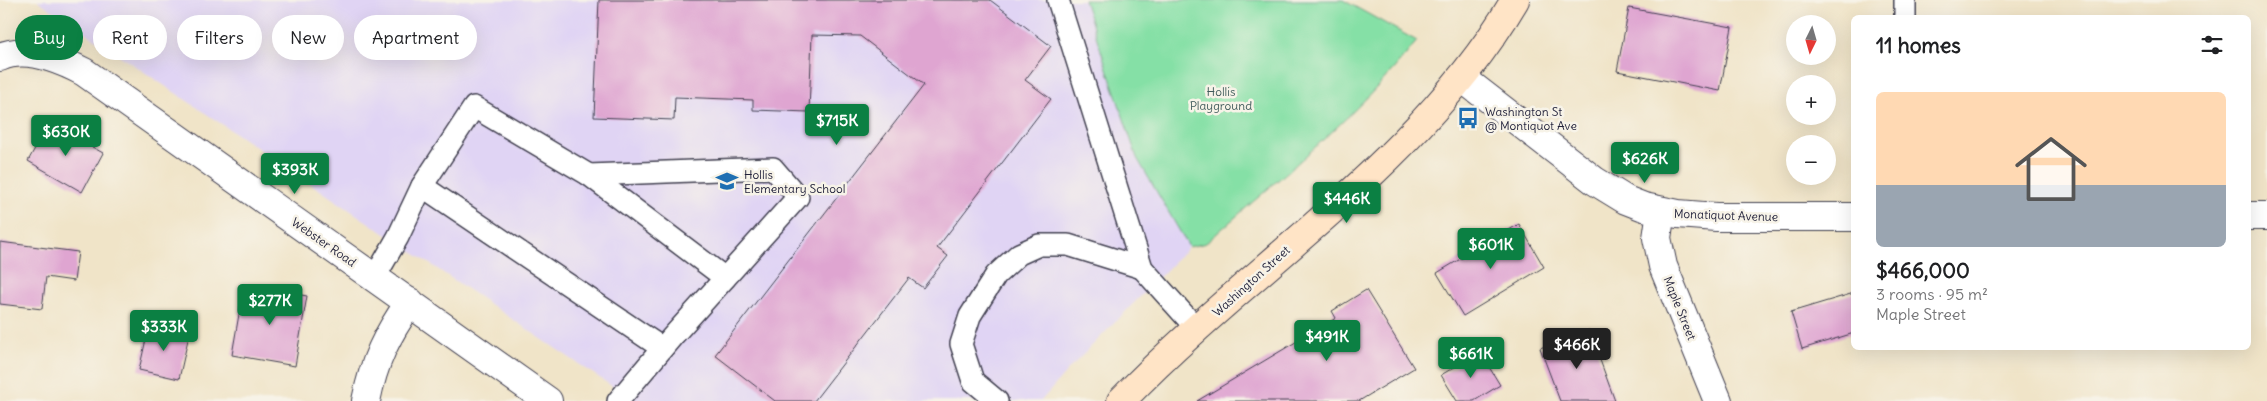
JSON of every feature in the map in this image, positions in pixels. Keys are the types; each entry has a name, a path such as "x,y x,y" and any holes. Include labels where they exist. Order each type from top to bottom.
{"main road":[{"name":"Washington Street","path":"1121,401 1197,329 1390,154 1462,78 1500,26 1514,0"}],"street":[{"name":"Webster Road","path":"8,55 53,58 84,72 548,401"},
{"name":"Monatiquot Avenue","path":"1462,78 1610,192 1626,200 1660,211 1716,217 1851,217"},
{"name":"Maple Street","path":"1660,211 1657,238 1663,266 1718,401"},
{"path":"2251,216 2267,216"},
{"path":"366,401 375,363 389,332 410,302"}],"lane":[{"path":"1058,0 1142,268 1197,329"},
{"path":"1905,15 1906,0"},
{"path":"375,277 398,237 422,186 474,107 590,174 725,278"},
{"path":"590,174 773,168 798,197 667,343 618,401"},
{"path":"422,186 667,343"},
{"path":"997,401 973,381 961,344 970,316 996,275 1019,254 1039,245 1068,245 1142,268"}],"shaded area":[{"name":"Hollis Elementary School","path":"37,0 1084,0 1136,156 1189,247 1069,369 1041,401 634,401 126,60 167,60 167,15 93,15 93,38 83,31 83,15 59,15"}],"green space":[{"name":"Hollis Playground","path":"1084,0 1343,0 1417,41 1369,95 1316,146 1206,243 1189,247 1137,158"}],"building":[{"path":"599,0 990,0 1051,46 1025,80 1051,99 937,248 948,256 923,288 909,278 814,401 775,401 715,355 924,85 860,36 812,35 809,112 753,110 753,100 675,97 674,120 594,117"},
{"path":"1629,8 1732,27 1720,91 1617,71"},
{"path":"49,123 103,153 82,192 28,161"},
{"path":"1519,224 1544,267 1463,316 1437,273"},
{"path":"0,242 78,252 74,281 46,277 42,309 0,304"},
{"path":"244,285 307,296 295,366 232,355"},
{"path":"1366,290 1414,368 1359,401 1197,401 1336,318 1332,311"},
{"path":"1851,294 1851,334 1802,349 1791,312"},
{"path":"149,326 189,335 179,379 139,370"},
{"path":"1589,330 1615,401 1560,401 1540,348"},
{"path":"1480,352 1500,385 1474,401 1457,401 1441,375"}],"place":[{"name":"Washington St @ Montiquot Ave","path":"1468,118"},
{"name":"Hollis Elementary School","path":"727,181"}]}
